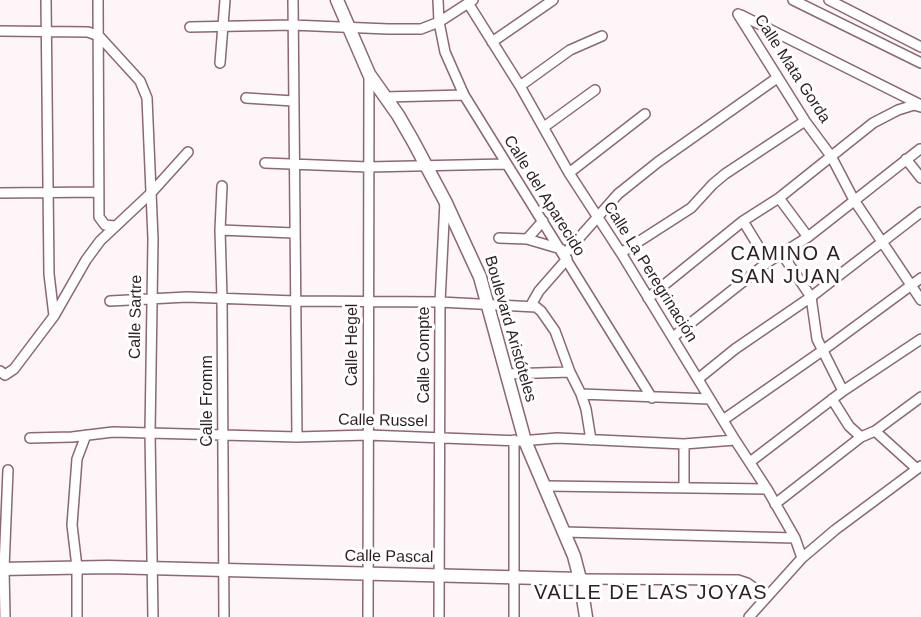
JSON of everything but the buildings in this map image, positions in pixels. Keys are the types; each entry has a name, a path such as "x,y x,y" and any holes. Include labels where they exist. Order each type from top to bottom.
{"street":[{"path":"46,0 50,288 54,316"},
{"path":"98,0 99,218 105,225 115,226"},
{"path":"220,63 225,0"},
{"path":"293,0 297,437"},
{"name":"Boulevard Aristóteles","path":"337,0 369,74 398,115 426,165 480,277 506,374 519,440 545,486 564,532 580,579 586,617"},
{"name":"Calle del Aparecido","path":"438,0 439,22 445,52 464,95 651,398"},
{"path":"492,42 553,0"},
{"path":"793,0 921,63"},
{"path":"829,0 921,47"},
{"path":"190,27 292,25 404,30 421,28 439,22 471,2"},
{"name":"Calle La Peregrinación","path":"471,2 569,173 599,217 767,489 795,538 802,558"},
{"name":"Calle Mata Gorda","path":"921,106 738,14 805,121 831,156 854,200 921,300"},
{"path":"0,31 88,32 99,36"},
{"name":"Calle Sartre","path":"99,36 145,89 149,112 153,238 150,433 153,617"},
{"path":"520,86 570,50 602,36"},
{"name":"Calle Hegel","path":"368,617 369,74"},
{"path":"531,305 564,255 618,194 777,78"},
{"path":"544,127 596,90"},
{"path":"385,97 464,95"},
{"path":"246,98 293,101"},
{"path":"648,298 743,221 779,198 873,123 898,110 914,105 921,106"},
{"path":"569,173 645,114"},
{"path":"621,253 691,208 725,174 805,121"},
{"path":"673,337 768,262 808,237 920,149"},
{"path":"0,371 5,375 14,369 54,316 86,260 100,241 151,193 188,152"},
{"path":"906,159 921,178"},
{"path":"265,163 368,167 506,164"},
{"name":"Calle Fromm","path":"222,186 220,230 224,436 224,617"},
{"path":"0,193 99,192"},
{"path":"779,198 808,237"},
{"name":"Calle Compte","path":"439,617 440,302 445,201"},
{"path":"698,380 735,349 784,313 811,297 921,212"},
{"path":"527,238 543,221"},
{"path":"743,221 768,262"},
{"path":"220,230 294,233"},
{"path":"498,238 527,238 564,255"},
{"path":"782,254 811,297 814,328 822,351 843,391"},
{"path":"723,420 921,278"},
{"path":"110,301 187,297 295,301 440,302 488,306 531,305 541,311 555,331 586,409 591,440"},
{"path":"750,462 843,391 921,339"},
{"path":"506,374 570,372"},
{"path":"581,394 710,399"},
{"path":"775,504 861,437 875,431 921,397"},
{"path":"832,399 849,426 861,437"},
{"path":"749,617 802,558 835,530 919,467 875,431"},
{"name":"Calle Russel","path":"30,438 72,437 113,432 297,437 368,435 519,440 557,438 684,444 735,440"},
{"path":"77,617 77,567 72,525 77,459 86,435"},
{"path":"72,437 77,459"},
{"path":"514,617 513,577 519,440"},
{"path":"684,444 684,487"},
{"path":"5,617 2,569 8,470"},
{"path":"545,486 767,489"},
{"path":"564,532 795,538"},
{"name":"Calle Pascal","path":"2,569 153,568 580,579 738,580 747,582 767,597"}],"district":[{"name":"CAMINO A SAN JUAN","path":"786,266"},
{"name":"VALLE DE LAS JOYAS","path":"651,593"}]}
